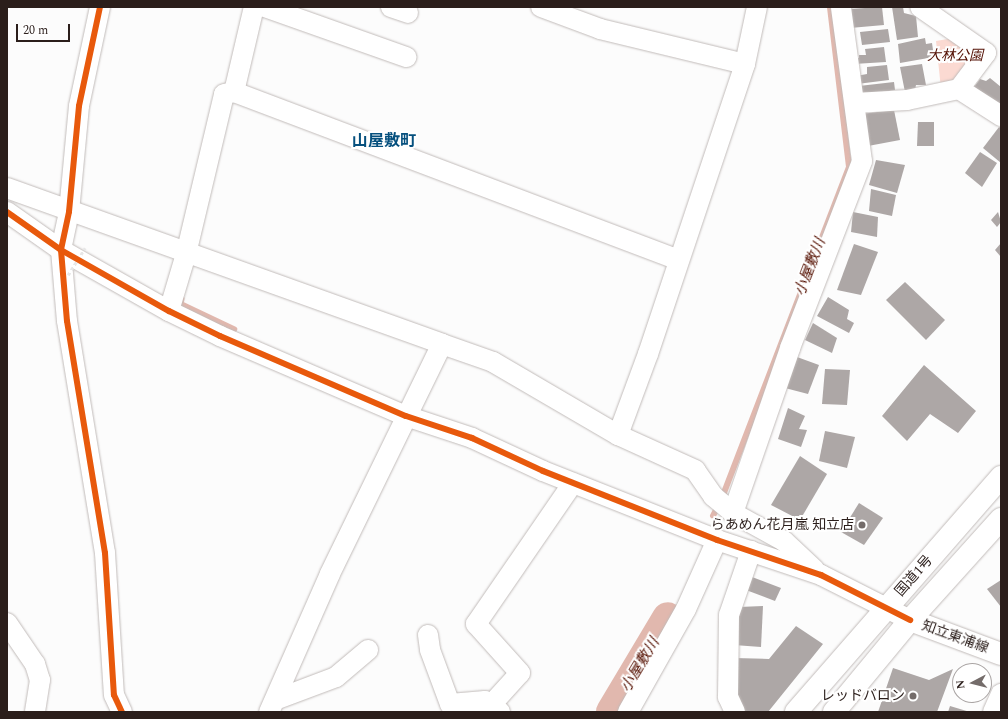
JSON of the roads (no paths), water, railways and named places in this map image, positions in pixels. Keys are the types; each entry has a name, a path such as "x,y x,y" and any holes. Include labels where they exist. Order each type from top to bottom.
{"main road":[{"name":"国道1号","path":"796,712 885,608 1001,477"},
{"name":"国道1号","path":"834,712 910,620 1001,519"},
{"name":"知立東浦線","path":"910,620 1001,654"}],"street":[{"path":"100,7 79,106 69,212 61,250 66,321 105,553 114,695 122,712"},
{"path":"234,92 254,7"},
{"path":"265,7 406,57"},
{"path":"542,7 600,29 745,64"},
{"path":"618,435 745,64 757,7"},
{"path":"724,505 790,348 862,161 841,7"},
{"path":"855,103 907,100 960,89 986,53 920,7"},
{"path":"960,89 1001,116"},
{"path":"169,311 186,254 224,94 234,92 678,260"},
{"path":"7,188 186,254 493,362 618,435 694,470 724,505 784,541 820,574"},
{"path":"7,212 61,250 169,311 406,416 472,438 573,483 717,540 820,574 910,620"},
{"path":"272,706 406,416 442,344"},
{"path":"428,635 430,650 450,704 485,701 496,708 520,673 476,624 573,483"},
{"path":"628,712 686,609 717,540"},
{"path":"735,712 728,697 729,615 751,551"},
{"path":"7,623 35,664 40,686 35,712"},
{"path":"272,706 336,677 368,650"},
{"path":"992,712 1001,694"}],"waterway":[{"name":"小屋敷川","path":"722,498 849,167 830,7"},
{"path":"182,299 181,304 234,329"},
{"name":"小屋敷川","path":"713,516 718,506"},
{"name":"小屋敷川","path":"612,712 668,618"}],"place":[{"name":"らあめん花月嵐 知立店","path":"862,525"},
{"name":"レッドバロン","path":"913,696"}],"district":[{"name":"山屋敷町","path":"384,141"}],"park label":[{"name":"大林公園","path":"955,56"}]}
